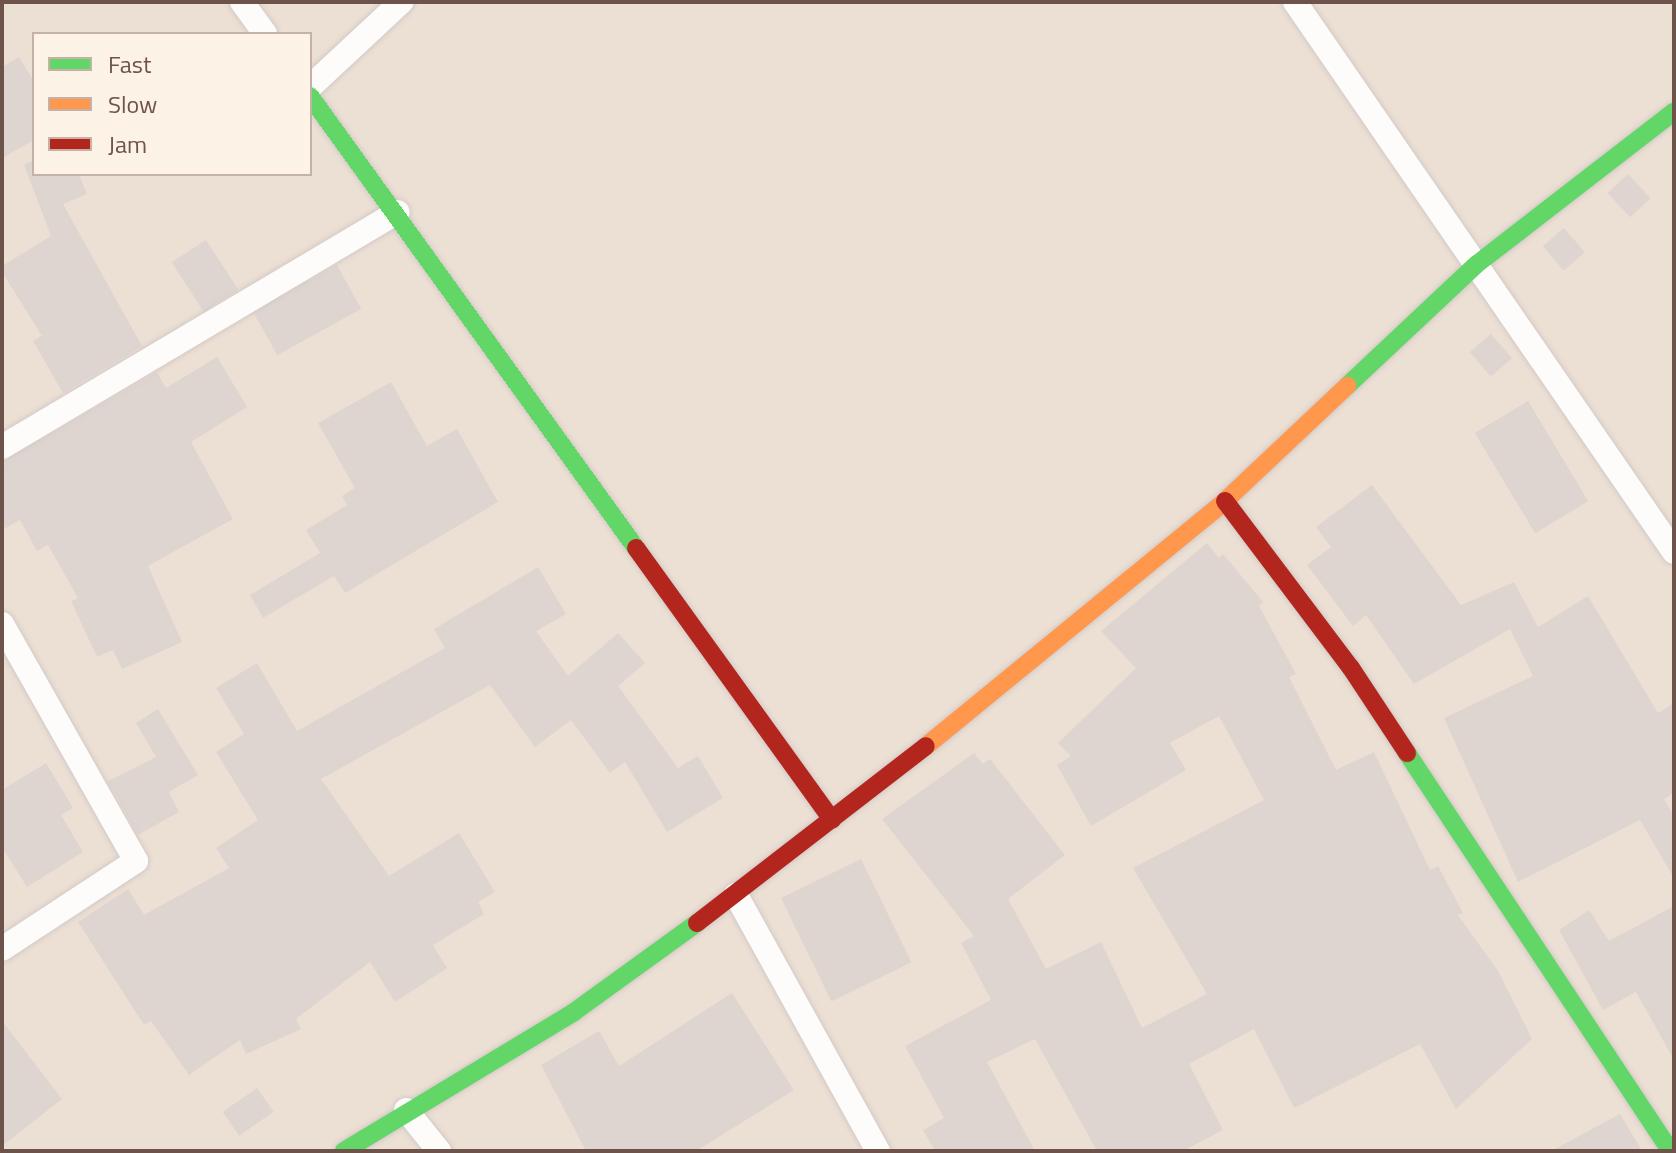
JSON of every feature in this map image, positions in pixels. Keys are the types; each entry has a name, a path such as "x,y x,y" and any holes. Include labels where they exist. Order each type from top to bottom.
{"street":[{"path":"242,2 264,32"},
{"path":"312,85 401,2"},
{"path":"1295,2 1674,552"},
{"path":"312,99 397,212 832,820"},
{"path":"344,1151 406,1110 574,1012 736,895 1225,501 1477,264 1674,112"},
{"path":"2,447 397,212"},
{"path":"1225,501 1351,668 1670,1151"},
{"path":"2,624 136,861 2,949"},
{"path":"736,895 878,1151"},
{"path":"406,1110 439,1151"}],"shaded area":[{"path":"2,2 1674,2 1674,1151 2,1151"}],"building":[{"path":"19,57 32,79 32,141 2,158 2,67"},
{"path":"32,161 32,176 80,176 87,194 63,204 142,346 63,393 33,341 42,336 2,272 2,266 51,236 24,165"},
{"path":"1628,174 1651,198 1630,217 1608,193"},
{"path":"1564,228 1585,252 1564,271 1543,246"},
{"path":"206,240 238,289 204,312 172,262"},
{"path":"337,265 361,309 277,355 253,312"},
{"path":"1491,334 1512,358 1491,377 1470,352"},
{"path":"217,357 247,407 191,442 233,519 148,566 182,642 122,669 113,650 97,657 71,601 78,598 48,545 37,551 20,520 2,530 2,462 157,372 166,388"},
{"path":"391,382 427,446 457,429 498,502 345,593 334,576 263,618 250,595 320,553 306,530 347,505 342,496 355,488 318,423"},
{"path":"1528,401 1588,501 1535,533 1475,433"},
{"path":"1372,485 1461,605 1514,582 1538,627 1588,596 1658,713 1674,703 1674,793 1664,799 1674,816 1674,878 1640,820 1518,882 1444,718 1533,676 1510,629 1414,684 1366,615 1353,626 1307,565 1331,547 1316,527"},
{"path":"1207,543 1219,558 1223,554 1263,602 1259,606 1296,674 1289,677 1336,770 1374,752 1430,870 1438,866 1463,913 1458,915 1498,971 1532,1039 1456,1109 1420,1044 1294,1108 1254,1029 1189,1064 1223,1130 1183,1151 1097,1151 1035,1039 987,1062 1035,1151 935,1151 923,1130 944,1118 905,1046 991,1000 961,943 974,936 882,819 974,753 983,764 990,759 1065,855 1008,899 1046,969 1101,942 1142,1028 1207,994 1133,868 1264,800 1219,716 1170,743 1186,770 1091,826 1057,765 1071,756 1058,743 1136,668 1101,631"},
{"path":"538,567 566,614 536,631 568,676 618,633 645,663 618,686 678,768 698,756 723,798 667,832 625,762 610,773 571,720 535,747 490,685 321,779 389,876 459,833 495,892 478,902 484,914 433,945 447,968 395,1002 370,962 296,1019 301,1029 246,1054 240,1040 189,1075 151,1021 144,1025 78,922 128,889 144,915 229,868 216,848 258,820 216,752 244,734 216,688 257,663 297,731 445,648 434,629"},
{"path":"158,709 198,775 169,792 179,812 138,835 108,781 156,757 136,723"},
{"path":"46,763 73,808 61,815 83,852 27,887 2,847 2,790"},
{"path":"861,859 911,962 831,1001 781,898"},
{"path":"1674,906 1674,1060 1636,992 1603,1010 1559,930 1589,910 1609,941"},
{"path":"732,993 794,1090 696,1151 586,1151 541,1065 599,1031 619,1066"},
{"path":"2,1021 62,1099 2,1146"},
{"path":"257,1088 274,1112 239,1136 223,1112"},
{"path":"1620,1114 1642,1151 1551,1151"}],"traffic: fast":[{"path":"312,99 636,548"},
{"path":"1347,386 1477,264 1674,112"},
{"path":"1407,753 1670,1151"},
{"path":"344,1151 574,1012 697,923"}],"traffic: slow":[{"path":"926,746 1225,501 1347,386"}],"traffic: jam":[{"path":"1225,501 1351,668 1407,753"},
{"path":"636,548 832,820"},
{"path":"697,923 926,746"}]}
